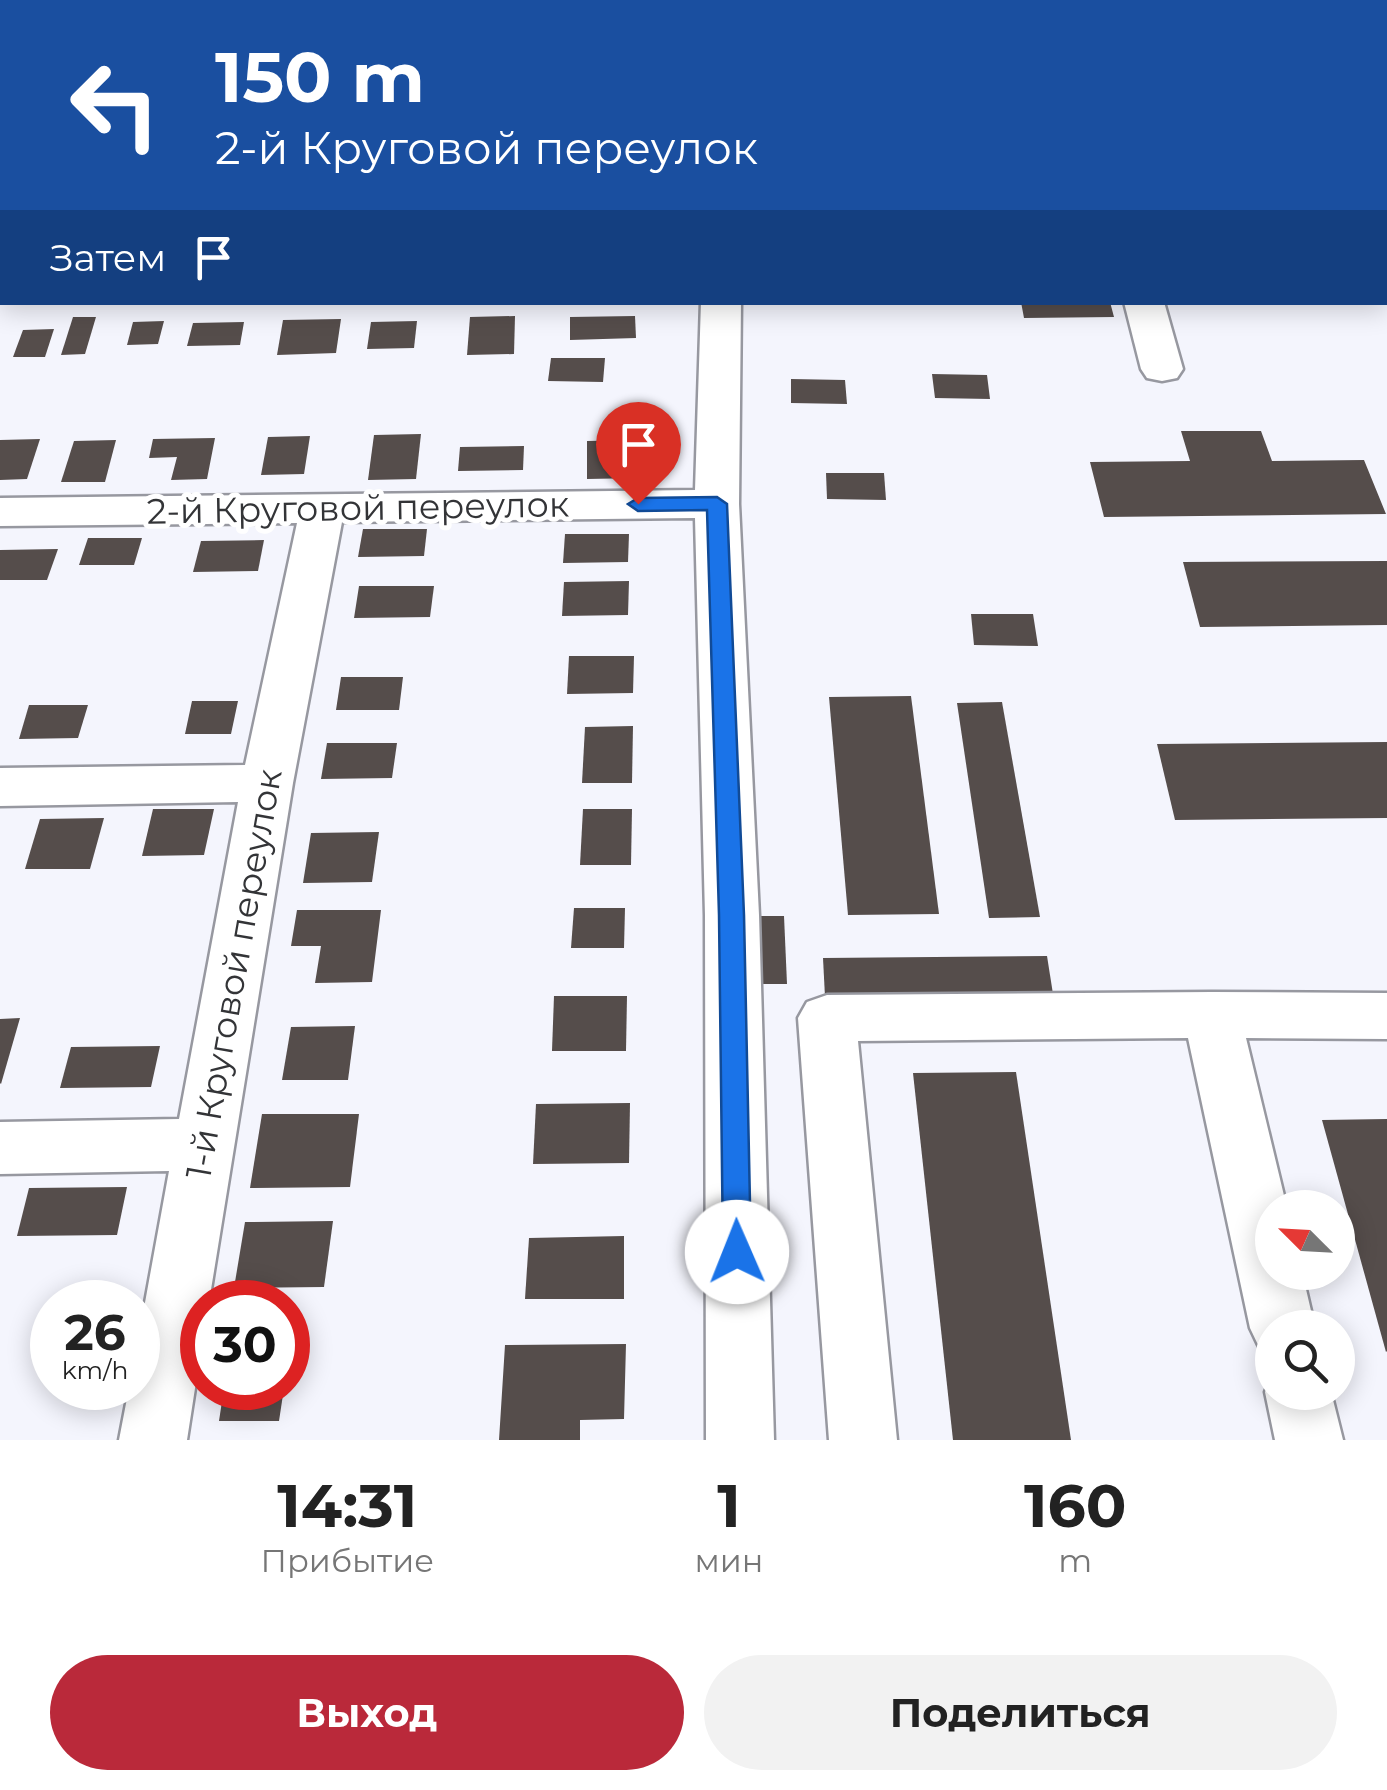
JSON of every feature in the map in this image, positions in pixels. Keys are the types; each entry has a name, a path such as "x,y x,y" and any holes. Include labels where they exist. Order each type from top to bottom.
{"street":[{"path":"721,305 717,504 732,915 740,1440"},
{"path":"1145,305 1162,369"},
{"name":"2-й Круговой переулок","path":"0,512 717,504"},
{"name":"1-й Круговой переулок","path":"153,1440 267,784 322,509"},
{"path":"0,787 267,784"},
{"path":"1212,1015 1279,1310"},
{"path":"863,1440 827,1018 1387,1016"},
{"path":"0,1148 203,1144"},
{"path":"1302,1410 1309,1440"}],"building":[{"path":"1022,305 1111,305 1114,317 1024,318"},
{"path":"515,316 514,354 467,355 470,317"},
{"path":"635,316 636,338 570,340 570,317"},
{"path":"73,317 96,317 85,354 61,355"},
{"path":"341,319 336,353 277,355 283,320"},
{"path":"164,321 158,344 127,345 133,322"},
{"path":"417,321 414,348 367,349 371,322"},
{"path":"244,322 240,345 187,346 193,323"},
{"path":"54,329 45,357 13,357 23,330"},
{"path":"551,358 605,358 603,382 548,381"},
{"path":"932,374 987,375 990,399 935,398"},
{"path":"791,379 845,380 847,404 791,403"},
{"path":"1181,431 1261,431 1272,461 1364,460 1386,514 1104,517 1090,462 1190,461"},
{"path":"421,434 416,479 368,480 374,435"},
{"path":"310,436 304,474 261,475 268,437"},
{"path":"215,438 207,479 171,480 177,457 149,458 153,439"},
{"path":"40,439 27,479 0,480 0,440"},
{"path":"116,440 105,482 61,482 74,441"},
{"path":"638,440 639,478 587,479 587,441"},
{"path":"524,446 523,470 458,471 460,447"},
{"path":"826,473 884,473 886,500 827,499"},
{"path":"363,529 427,529 424,556 358,557"},
{"path":"565,534 629,534 628,562 563,563"},
{"path":"88,538 142,538 134,565 79,565"},
{"path":"264,540 258,571 193,572 201,541"},
{"path":"58,549 47,580 0,580 0,550"},
{"path":"1387,561 1387,625 1200,627 1183,562"},
{"path":"629,581 628,615 562,616 564,582"},
{"path":"359,586 434,586 430,617 354,618"},
{"path":"971,614 1033,614 1038,646 974,645"},
{"path":"569,656 634,656 633,693 567,694"},
{"path":"341,677 403,677 399,710 336,710"},
{"path":"911,696 939,914 848,915 829,697"},
{"path":"192,701 238,701 231,734 185,734"},
{"path":"1002,702 1040,917 989,918 957,703"},
{"path":"29,705 88,705 78,738 19,739"},
{"path":"633,726 632,783 582,783 585,727"},
{"path":"1387,742 1387,818 1175,820 1157,744"},
{"path":"327,743 397,743 392,778 321,779"},
{"path":"153,809 214,809 204,855 142,856"},
{"path":"583,809 632,809 631,865 580,865"},
{"path":"104,818 90,869 25,869 40,819"},
{"path":"379,832 372,882 303,883 311,833"},
{"path":"574,908 625,908 624,948 571,948"},
{"path":"297,910 381,910 372,982 315,983 321,946 291,946"},
{"path":"758,916 784,916 787,984 761,984"},
{"path":"1047,956 1053,994 825,997 823,958"},
{"path":"554,996 627,996 626,1051 552,1051"},
{"path":"20,1018 1,1084 0,1019"},
{"path":"355,1026 348,1080 282,1080 291,1027"},
{"path":"160,1046 151,1087 60,1088 71,1047"},
{"path":"1016,1072 1071,1440 953,1440 913,1073"},
{"path":"630,1103 629,1163 533,1164 536,1104"},
{"path":"262,1114 359,1114 350,1187 250,1188"},
{"path":"1387,1119 1386,1352 1355,1240 1355,1190 1341,1190 1322,1120"},
{"path":"127,1187 117,1235 17,1236 29,1188"},
{"path":"333,1221 324,1287 310,1287 310,1280 235,1280 245,1222"},
{"path":"624,1236 624,1299 525,1299 529,1238"},
{"path":"626,1344 624,1419 580,1420 580,1440 499,1440 505,1345"},
{"path":"221,1410 281,1410 279,1421 219,1421"}],"route":[{"path":"638,504 717,504 732,915 737,1252"}]}
